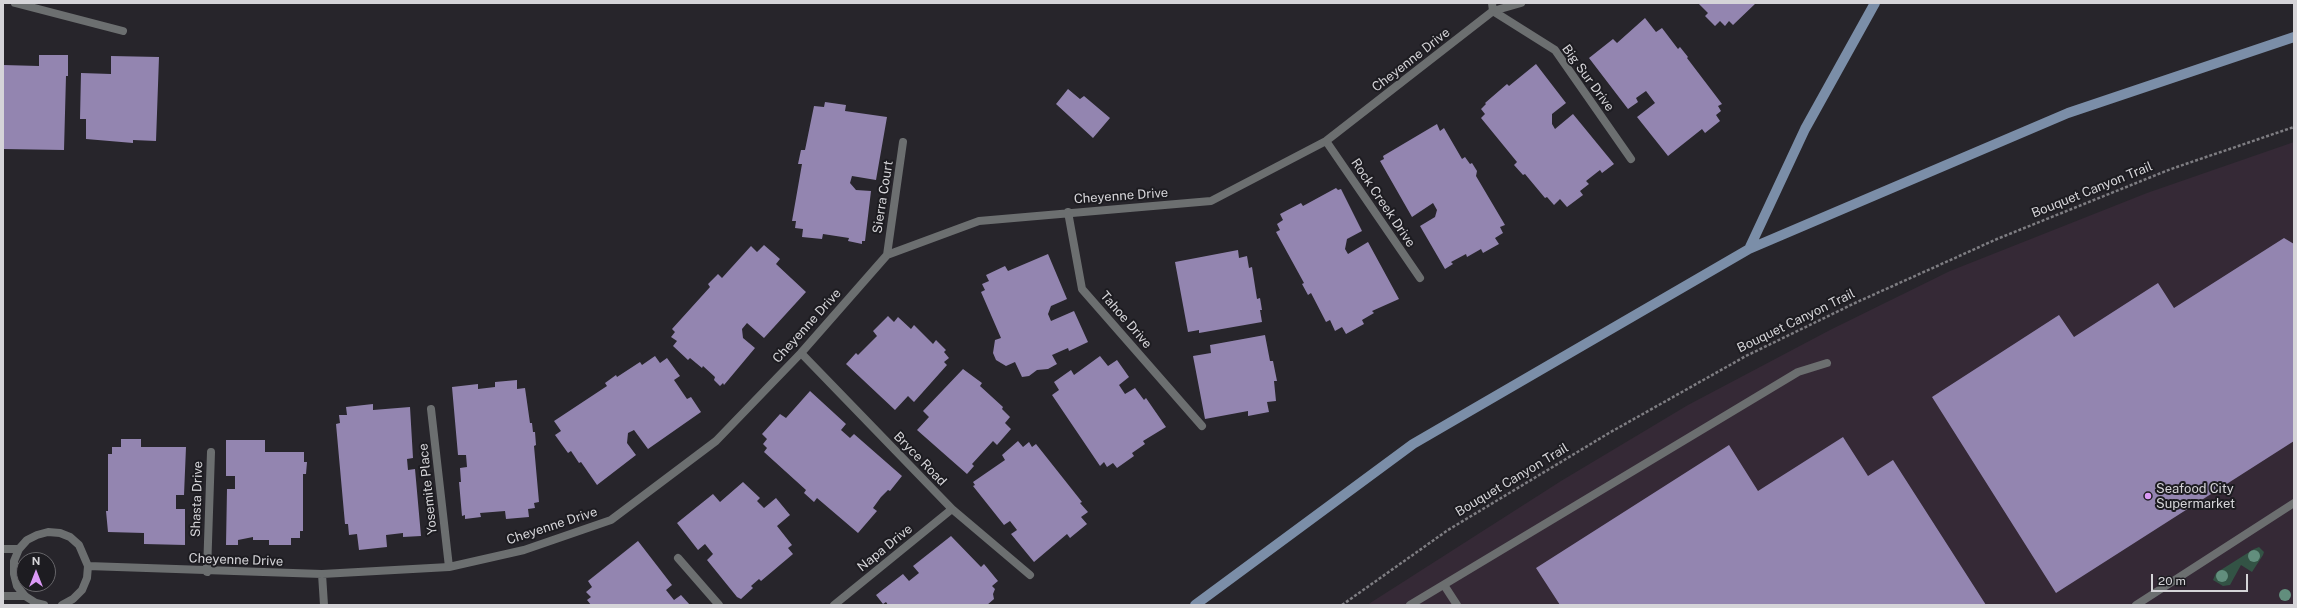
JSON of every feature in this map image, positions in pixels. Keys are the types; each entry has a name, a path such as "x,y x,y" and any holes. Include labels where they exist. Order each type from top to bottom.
{"street":[{"path":"15,3 123,31"},
{"name":"Cheyenne Drive","path":"88,566 207,572 322,574 449,567 524,550 611,520 716,441 800,353 886,255 979,221 1068,212 1211,201 1326,141 1492,7 1520,3"},
{"name":"Big Sur Drive","path":"1492,7 1555,50 1631,159"},
{"name":"Rock Creek Drive","path":"1326,141 1420,278"},
{"name":"Sierra Court","path":"886,255 904,142"},
{"name":"Tahoe Drive","path":"1068,212 1082,289 1202,426"},
{"name":"Bryce Road","path":"800,353 952,509 1030,575"},
{"path":"1410,605 1798,372 1827,364"},
{"name":"Yosemite Place","path":"432,409 449,567"},
{"name":"Shasta Drive","path":"207,572 211,452"},
{"path":"2136,605 2294,502"},
{"name":"Napa Drive","path":"834,605 952,509"},
{"path":"44,605 36,603 25,596 17,586 14,574 14,561 19,549 27,540 37,534 48,532 60,533 70,537 79,545 88,566 87,578 82,590 73,599 62,605"},
{"path":"3,549 19,549"},
{"path":"678,558 719,605"},
{"path":"322,574 324,605"},
{"path":"1444,585 1457,605"},
{"path":"3,596 25,596"}],"path":[{"name":"Bouquet Canyon Trail","path":"1342,605 1448,530 1609,433 1746,356 1855,303 1997,239 2171,169 2294,127"}],"shaded area":[{"path":"2294,142 2294,605 1367,605 1561,481 1688,405 1830,330 1950,271 2147,193"}],"green space":[{"path":"2259,547 2264,552 2252,572 2241,565 2230,585 2223,586 2213,580 2216,573"}],"building":[{"path":"1698,3 1756,3 1733,25 1729,21 1725,26 1720,21 1715,26 1705,16 1708,13"},
{"path":"1645,18 1656,32 1662,28 1678,49 1680,47 1722,104 1718,106 1721,111 1716,115 1720,121 1705,133 1702,129 1668,156 1637,117 1655,103 1646,91 1636,98 1638,102 1628,109 1589,58 1613,39 1617,43"},
{"path":"39,55 68,55 64,150 3,149 3,65 39,66"},
{"path":"111,56 159,57 156,141 133,140 133,143 86,139 86,119 80,119 81,73 111,74"},
{"path":"1536,64 1566,103 1552,114 1552,124 1555,129 1573,114 1614,164 1602,173 1600,170 1586,181 1589,184 1580,191 1583,195 1567,207 1560,199 1554,205 1547,197 1545,198 1525,174 1523,175 1514,165 1517,162 1481,118 1485,114 1481,109 1486,104 1485,103 1507,84 1509,86"},
{"path":"1068,89 1080,99 1084,96 1110,118 1093,138 1056,104"},
{"path":"825,102 846,105 845,111 887,117 876,180 852,176 850,183 856,190 871,191 865,241 862,241 862,244 848,241 849,238 823,234 822,239 802,237 803,229 795,228 796,221 792,221 802,164 798,164 801,150 805,150 814,106 824,107"},
{"path":"1437,124 1440,131 1444,128 1462,159 1465,157 1470,164 1472,163 1477,171 1476,176 1505,225 1500,227 1503,233 1495,238 1499,244 1483,253 1481,249 1467,257 1466,254 1451,262 1453,264 1445,269 1420,226 1435,217 1437,210 1433,203 1412,217 1380,161 1384,159 1383,156"},
{"path":"1336,188 1338,190 1341,189 1362,231 1347,239 1345,249 1348,254 1368,242 1399,299 1372,311 1374,313 1362,320 1364,324 1346,334 1342,327 1335,331 1330,320 1326,322 1311,293 1308,295 1302,284 1304,283 1276,232 1280,230 1277,224 1283,220 1280,214 1301,203 1303,206"},
{"path":"2284,238 2294,244 2294,441 2056,593 1932,397 2059,315 2074,337 2158,283 2174,308"},
{"path":"764,245 780,259 776,264 806,292 764,338 747,323 742,329 743,338 755,348 724,385 723,383 720,386 714,380 715,377 703,366 702,368 690,358 688,360 673,346 677,341 671,337 675,332 672,329 710,287 708,284 718,274 722,278 751,246 757,252"},
{"path":"1238,250 1239,258 1247,256 1249,268 1252,267 1257,299 1260,298 1262,322 1199,333 1199,330 1188,332 1175,262"},
{"path":"1048,254 1067,299 1051,306 1048,314 1051,321 1074,311 1088,342 1069,351 1068,348 1052,355 1057,364 1048,369 1037,370 1029,376 1022,377 1015,362 1006,366 996,360 993,353 995,340 1001,338 981,292 985,290 982,284 989,281 986,275 1005,266 1008,271"},
{"path":"888,316 894,322 898,317 911,329 914,325 933,344 936,340 946,350 944,352 949,358 944,362 947,365 914,402 908,396 895,410 846,364 856,353 858,355 877,336 873,331"},
{"path":"1265,335 1270,361 1273,361 1277,381 1274,381 1276,401 1267,402 1269,412 1248,416 1248,411 1205,419 1193,356 1211,353 1210,345"},
{"path":"655,356 660,363 667,358 680,376 674,380 687,399 691,397 701,412 648,449 634,430 628,433 627,443 636,455 597,485 581,462 579,463 571,451 568,453 555,435 561,431 554,421 607,386 605,383 616,375 617,377 640,362 642,365"},
{"path":"1100,356 1108,366 1117,360 1129,377 1119,385 1125,394 1135,388 1144,400 1146,398 1166,427 1143,441 1145,444 1132,453 1134,456 1117,468 1113,463 1107,467 1104,462 1100,466 1052,395 1059,390 1054,382 1071,370 1074,375"},
{"path":"963,369 982,383 980,386 1003,407 1002,409 1010,417 1005,423 1011,429 997,445 993,441 972,464 974,466 967,474 917,430 929,417 923,411"},
{"path":"517,380 517,389 525,388 530,423 532,423 533,432 535,432 536,445 534,446 539,502 534,503 535,508 528,509 529,517 506,519 505,511 480,513 481,517 465,519 465,515 462,516 459,482 461,482 460,468 467,467 466,455 458,455 452,387 478,384 478,389 495,387 495,382"},
{"path":"810,391 846,424 841,430 850,438 854,434 902,476 890,491 888,490 881,497 873,508 877,511 858,533 817,498 814,502 804,493 806,490 764,452 767,448 763,444 767,439 762,434 780,414 786,418"},
{"path":"373,404 373,410 410,407 413,458 407,459 408,470 415,469 421,536 403,537 403,533 386,535 387,547 359,550 357,534 349,535 348,524 345,524 336,424 340,423 339,415 347,415 346,407"},
{"path":"1843,437 1868,476 1893,460 1986,605 1560,605 1536,568 1729,445 1758,491"},
{"path":"121,439 141,439 141,447 186,447 184,495 176,495 176,509 185,509 185,545 144,544 144,533 108,532 106,511 108,511 108,454 112,454 112,447 121,447"},
{"path":"226,440 265,440 265,452 304,452 304,462 307,462 306,474 303,474 303,531 300,531 300,538 291,538 291,545 269,545 269,540 253,540 253,537 238,540 238,545 226,545 227,489 235,489 235,476 226,476"},
{"path":"1018,441 1023,447 1029,442 1032,447 1036,444 1082,502 1080,503 1088,512 1081,517 1087,524 1070,538 1067,534 1034,562 1011,534 1017,530 1010,521 1004,525 973,486 975,485 973,482 1005,460 1002,455"},
{"path":"743,482 760,498 757,501 764,508 776,498 790,515 777,526 792,545 788,548 793,554 761,581 759,579 751,586 753,588 741,599 737,597 707,560 713,554 705,544 698,550 677,523 713,494 720,502"},
{"path":"951,536 981,567 984,564 998,581 992,586 995,589 993,594 994,599 987,605 888,605 886,602 883,604 876,595 903,574 909,581 919,573 913,566"},
{"path":"638,541 672,585 666,590 674,600 681,595 690,605 591,605 587,600 591,597 586,592 592,587 588,581"}],"waterway":[{"path":"1749,249 1805,129 1875,3"},
{"path":"1195,605 1413,444 1749,249 2068,113 2294,37"}],"place":[{"name":"Seafood City Supermarket","path":"2148,496"}]}
